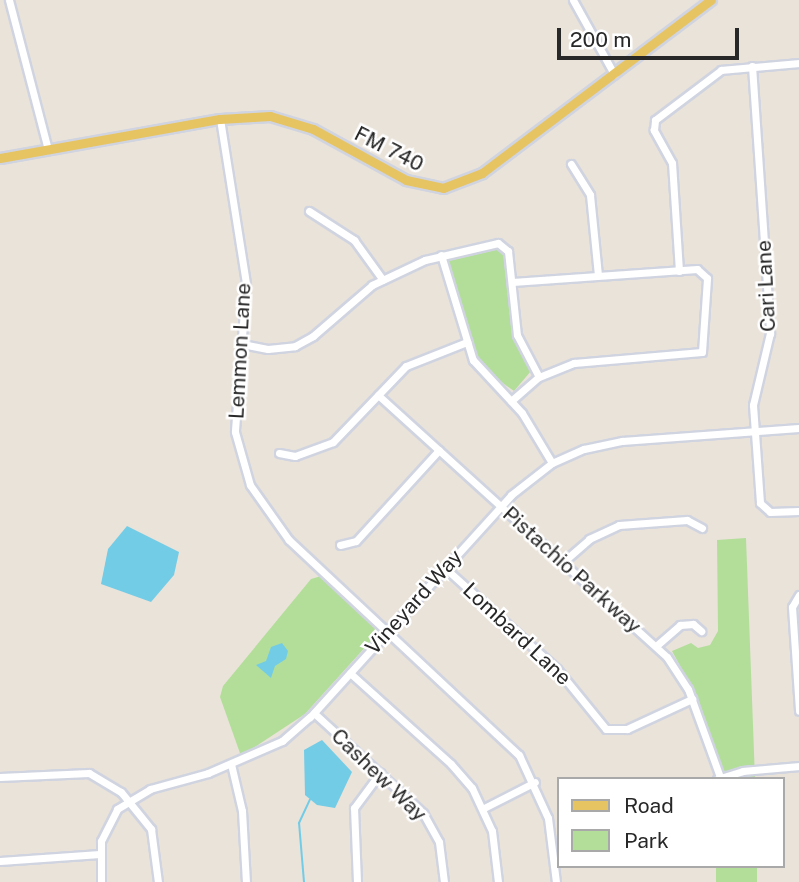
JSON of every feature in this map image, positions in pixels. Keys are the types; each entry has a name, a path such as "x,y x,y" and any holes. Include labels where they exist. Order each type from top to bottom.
{"main road":[{"name":"FM 740","path":"0,158 252,115 296,122 406,180 443,188 482,173 711,0"}],"street":[{"path":"9,0 47,150"},
{"path":"573,0 614,74"},
{"path":"679,271 672,163 654,131 655,120 713,74 752,66 799,63"},
{"name":"Cari Lane","path":"752,66 770,333 754,394 762,507 774,513 799,511"},
{"name":"Lemmon Lane","path":"220,119 246,284 235,432 250,485 289,540 506,738 535,782 548,818 556,882"},
{"path":"571,164 590,195 598,275"},
{"path":"309,212 354,240 383,280"},
{"path":"242,344 277,349 305,342 350,300 383,280 441,255 502,244 508,251 517,335 539,377"},
{"path":"441,255 467,342 483,374 511,401 552,463"},
{"path":"511,401 539,377 584,361 700,353 706,312 705,274 697,269 512,282"},
{"path":"279,453 295,456 332,442 415,361 467,342"},
{"name":"Pistachio Parkway","path":"378,395 656,646 679,672 692,699 718,777"},
{"name":"Vineyard Way","path":"130,798 231,764 282,741 314,713 501,506 552,463 584,449 622,441 799,428"},
{"path":"340,545 356,541 439,450"},
{"path":"563,562 589,538 620,525 687,520 702,528"},
{"name":"Lombard Lane","path":"445,568 558,669 606,729 627,729 692,699"},
{"path":"799,595 792,607 799,711"},
{"path":"656,646 680,625 693,624 701,631"},
{"path":"350,673 459,772 484,808 495,841 498,882"},
{"name":"Cashew Way","path":"314,713 429,822 441,850 444,882"},
{"path":"231,764 242,811 246,882"},
{"path":"725,777 799,766"},
{"path":"0,777 89,773 130,798 151,829 158,882"},
{"path":"357,882 354,808 380,773"},
{"path":"484,808 535,782"},
{"path":"101,882 100,854 106,826 130,798"},
{"path":"548,818 558,815"},
{"path":"0,862 100,854"}],"green space":[{"path":"493,246 506,254 514,338 531,371 514,391 493,376 478,357 446,259"},
{"path":"746,538 755,777 724,777 699,701 672,651 691,643 698,648 710,645 718,631 717,540"},
{"path":"321,576 376,625 378,633 305,714 241,756 220,697 223,686 311,579"},
{"path":"716,868 757,868 757,882 716,882"}],"water":[{"path":"127,526 179,552 174,575 151,602 101,584 108,549"},
{"path":"282,643 288,651 286,659 275,666 271,678 256,665 266,661 271,647"},
{"path":"322,740 352,772 335,808 317,805 305,795 304,750"}],"waterway":[{"path":"304,882 299,823 310,799"}]}
